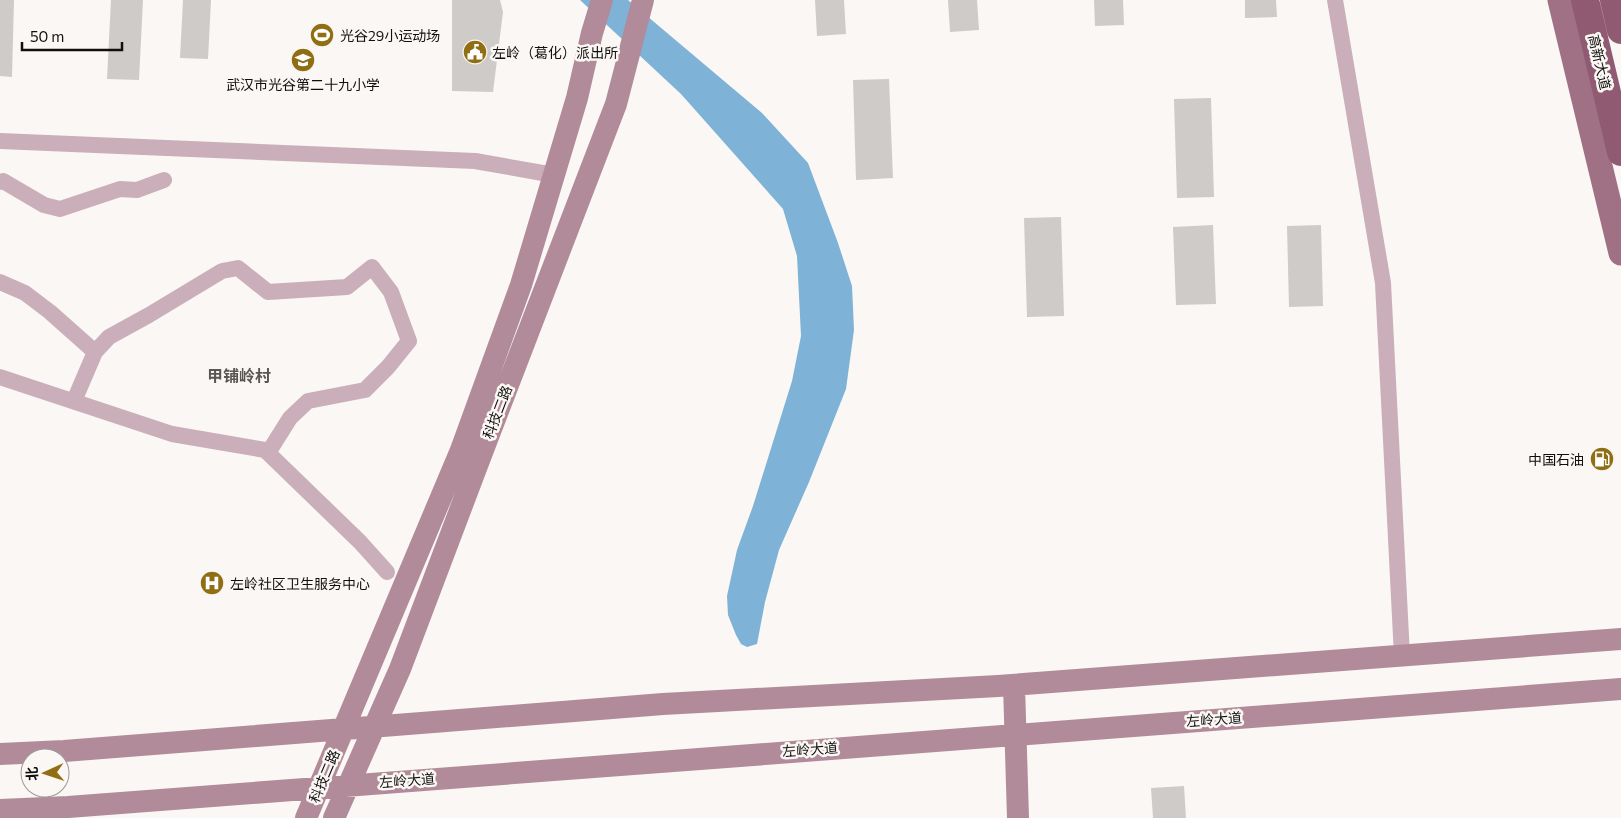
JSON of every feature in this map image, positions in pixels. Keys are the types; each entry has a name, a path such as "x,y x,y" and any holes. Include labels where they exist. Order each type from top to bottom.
{"highway":[{"name":"高新大道","path":"1585,0 1621,152"},
{"name":"高新大道","path":"1614,0 1621,30"}],"main road":[{"path":"1560,0 1621,253"}],"street":[{"name":"科技二路","path":"306,818 461,450 521,285 577,98 592,33 602,0"},
{"path":"1335,0 1383,283 1402,656"},
{"name":"科技二路","path":"334,818 400,669 616,104 642,3"},
{"path":"0,141 474,161 554,175"},
{"path":"0,182 3,181 44,204 60,209 120,189 137,190 164,180"},
{"path":"74,401 95,352 109,337 222,271 238,268 268,292 347,287 372,267 391,292 409,340 388,368 365,390 308,400 290,418 268,453"},
{"path":"0,282 25,293 50,312 95,352"},
{"path":"0,377 172,434 265,450 360,542 387,572"},
{"path":"0,754 64,751 662,704 1014,685 1621,640"},
{"path":"1014,685 1018,818"},
{"name":"左岭大道","path":"0,810 68,807 1621,688"}],"water":[{"path":"580,0 628,0 762,113 808,163 852,286 854,330 846,389 809,482 779,550 765,602 757,644 747,647 741,644 728,615 727,596 737,550 753,506 792,381 801,336 797,256 783,209 681,94"}],"building":[{"path":"0,0 14,0 12,77 0,76"},
{"path":"111,0 143,0 139,80 107,79"},
{"path":"183,0 211,0 208,59 180,58"},
{"name":"左岭（葛化）派出所","path":"452,0 500,0 503,12 493,92 452,91"},
{"path":"815,0 844,0 846,34 817,36"},
{"path":"948,0 977,0 979,30 950,32"},
{"path":"1094,0 1123,0 1124,25 1095,26"},
{"path":"1245,0 1276,0 1277,17 1245,18"},
{"path":"889,79 893,178 856,180 853,80"},
{"path":"1211,98 1214,197 1177,198 1174,99"},
{"path":"1061,217 1064,316 1027,317 1024,218"},
{"path":"1213,225 1216,304 1176,305 1173,227"},
{"path":"1321,225 1323,306 1289,307 1287,226"},
{"path":"1184,786 1186,818 1153,818 1151,788"}],"place":[{"name":"光谷29小运动场","path":"322,35"},
{"name":"左岭（葛化）派出所","path":"475,52"},
{"name":"武汉市光谷第二十九小学","path":"303,60"},
{"name":"中国石油","path":"1602,459"},
{"name":"左岭社区卫生服务中心","path":"212,583"}],"district":[{"name":"甲铺岭村","path":"239,375"}]}
